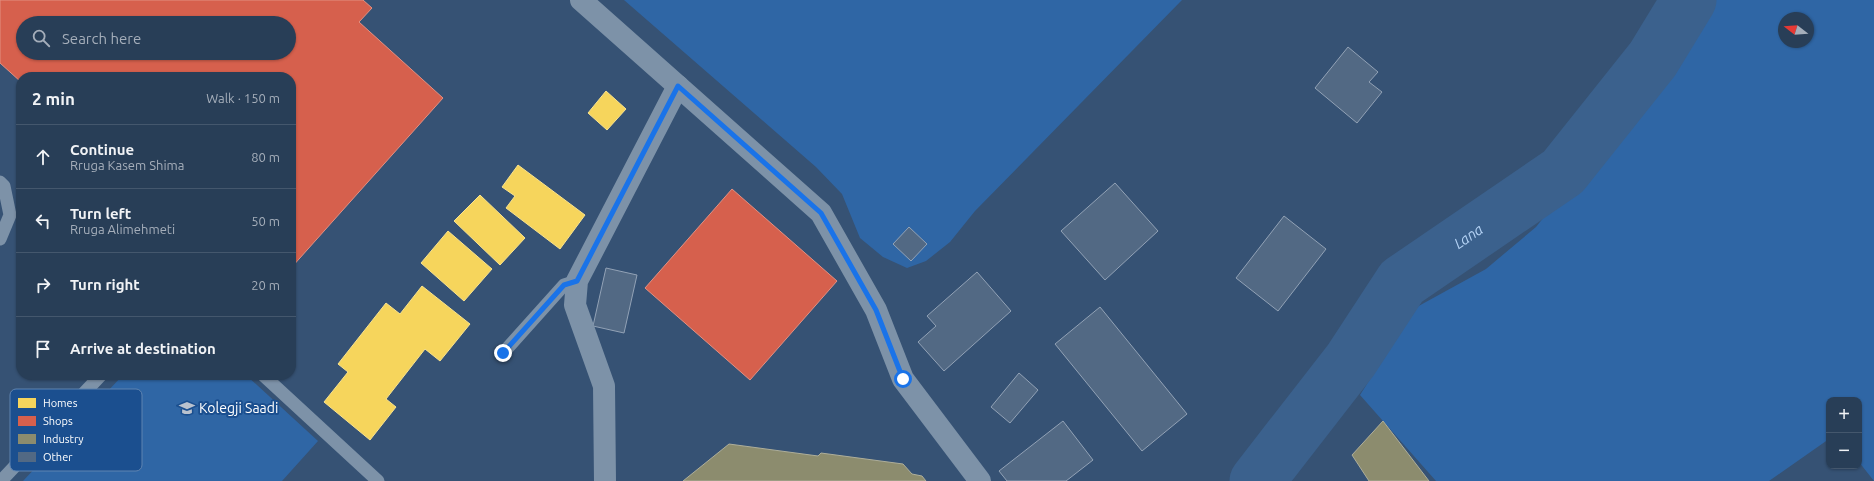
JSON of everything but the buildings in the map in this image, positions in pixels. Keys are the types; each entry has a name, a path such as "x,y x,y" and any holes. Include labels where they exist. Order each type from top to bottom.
{"street":[{"path":"581,0 821,213 876,310 903,379 980,481"},
{"path":"605,481 604,386 575,305 577,281 678,86"}],"lane":[{"path":"0,182 4,186 10,215 0,239"},
{"path":"503,353 564,285 577,281"},
{"path":"88,389 96,380"},
{"path":"268,380 378,481"},
{"path":"1,481 10,471"}],"shaded area":[{"path":"624,0 1182,0 975,211 950,242 926,261 907,268 883,257 860,238 842,194 816,167"},
{"path":"1708,0 1874,0 1874,481 1862,466 1862,397 1826,397 1826,441 1769,481 1436,481 1360,395 1415,308 1486,269 1536,227 1684,42"},
{"name":"Kolegji Saadi","path":"118,380 251,380 318,441 282,481 23,481 32,471 142,471 142,389 110,389"}],"waterway":[{"name":"Lana","path":"1257,481 1351,360 1402,282 1563,172 1653,59 1689,0"}],"place":[{"name":"Kolegji Saadi","path":"187,408"}],"route":[{"path":"503,353 564,285 577,281 678,86 821,213 853,266 876,310 903,379"}]}
